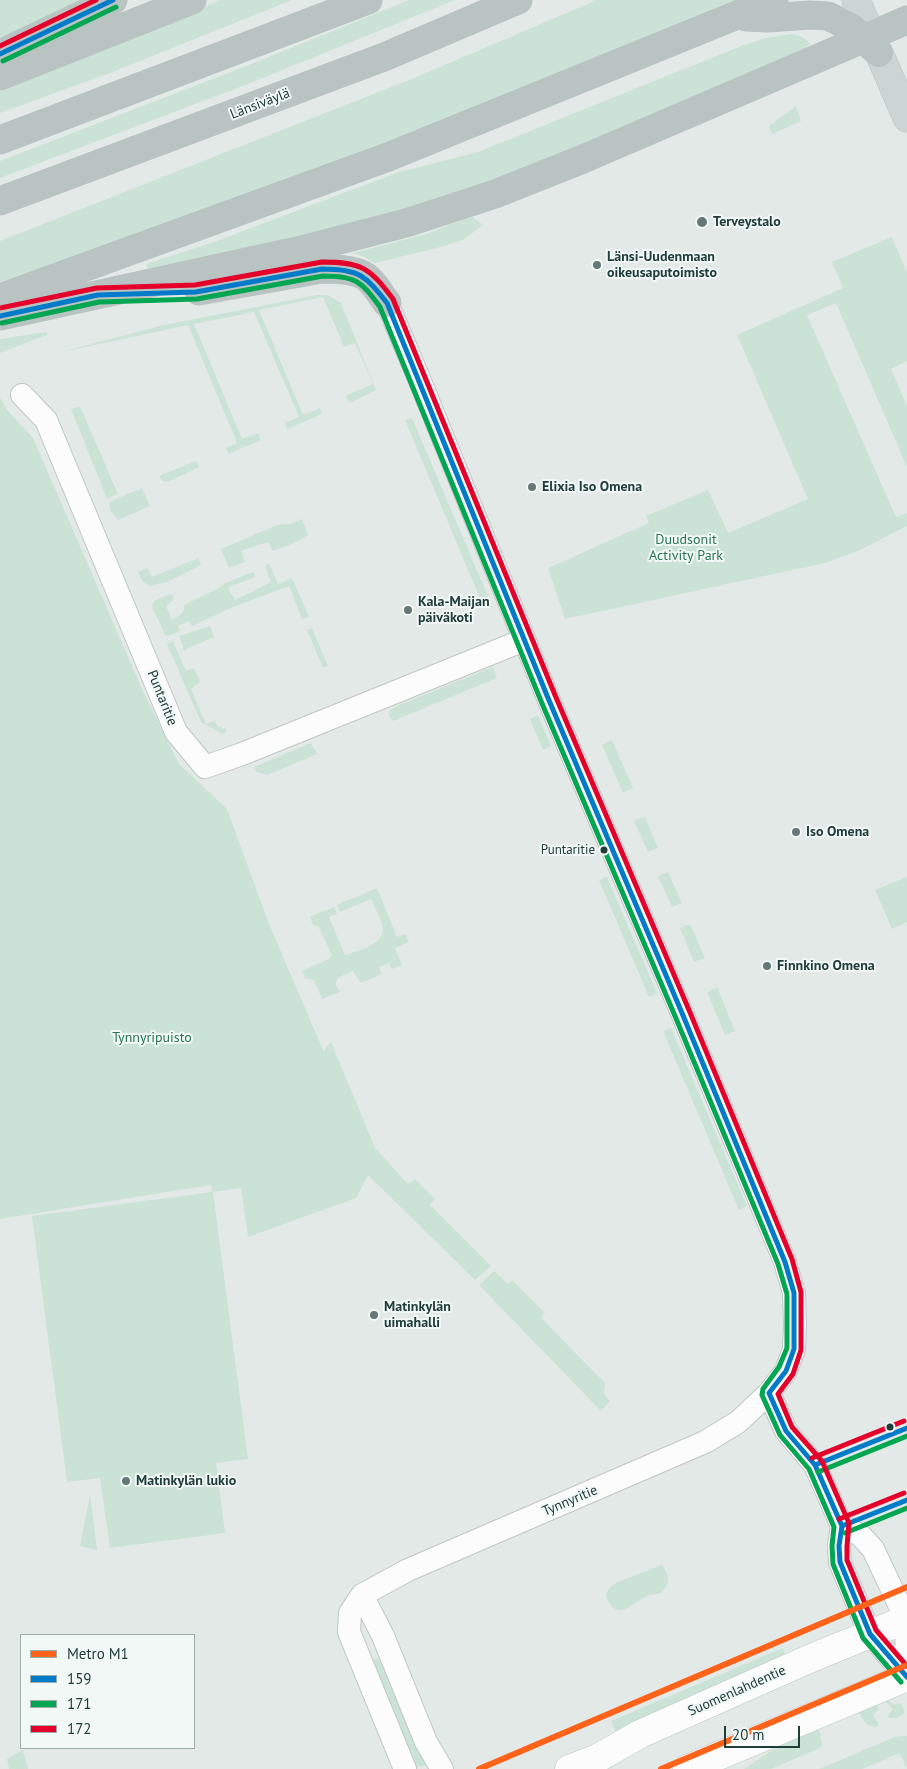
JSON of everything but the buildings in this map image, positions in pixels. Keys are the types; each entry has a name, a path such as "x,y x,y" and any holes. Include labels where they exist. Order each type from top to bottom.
{"highway":[{"path":"0,54 113,0"},
{"path":"0,76 192,0"},
{"path":"0,140 368,0"},
{"name":"Länsiväylä","path":"0,201 384,57 518,0"},
{"path":"0,298 388,157 774,0"},
{"path":"734,16 768,18 810,15 857,16 879,53"},
{"path":"0,316 315,246 406,223 495,194 583,159 907,20"},
{"path":"98,295 196,292 322,268 336,268 362,274 371,282 386,303"}],"main road":[{"path":"879,53 903,108"},
{"name":"Suomenlahdentie","path":"569,1769 598,1758 640,1734 906,1619"},
{"path":"687,1769 907,1675"}],"street":[{"name":"Tynnyritie","path":"362,1595 408,1570 705,1442 738,1422 769,1393 786,1372 794,1349 795,1324 794,1293 785,1262 524,640 420,381 386,303"},
{"name":"Puntaritie","path":"22,395 46,420 176,732 205,767 242,754 524,640"},
{"path":"769,1393 786,1431 814,1465 842,1526 839,1546 840,1562 870,1634 907,1675"},
{"path":"842,1526 860,1534 874,1549 906,1619 907,1675"},
{"path":"362,1595 350,1614 349,1632 405,1769"},
{"path":"362,1595 383,1636 426,1742 442,1769"}],"green space":[{"path":"0,0 79,0 0,39"},
{"path":"220,0 292,0 110,73 0,113 0,88"},
{"path":"409,0 455,0 248,84 0,178 0,161 259,61"},
{"path":"597,0 747,0 473,110 155,229 0,282 0,241 414,78"},
{"path":"790,34 806,40 810,44 806,47 809,52 542,163 432,202 282,243 154,270 148,269 146,264 214,242 399,172 478,152 746,44"},
{"path":"796,106 801,121 772,134 769,126"},
{"path":"471,216 483,225 463,240 375,263 353,253 426,234"},
{"name":"Duudsonit Activity Park","path":"892,237 907,272 907,361 891,369 907,406 907,467 836,303 807,315 896,517 907,513 907,526 860,550 825,563 565,619 548,568 649,523 646,516 708,490 728,533 808,499 737,335 843,288 832,262"},
{"path":"317,295 328,295 341,303 376,390 352,402 349,402 345,396 373,384 355,343 344,347 323,297 259,310 303,415 320,408 322,414 287,429 285,423 299,417 254,312 194,324 242,439 258,433 261,440 228,454 226,448 237,443 188,325 57,353 164,325"},
{"path":"46,332 47,335 0,353 0,339"},
{"name":"Tynnyripuisto","path":"0,398 8,411 33,438 142,689 179,764 227,809 269,924 324,1052 331,1042 375,1148 408,1184 415,1179 435,1199 430,1205 491,1266 475,1280 368,1175 356,1198 248,1237 241,1188 213,1192 248,1459 216,1463 225,1533 110,1548 100,1478 67,1482 32,1216 212,1192 211,1185 0,1219"},
{"path":"80,406 118,494 107,499 71,409"},
{"path":"412,418 493,608 486,607 482,603 405,420"},
{"path":"196,461 199,467 167,482 162,481 159,476"},
{"path":"142,488 150,506 118,520 111,511 109,503"},
{"path":"302,519 308,535 273,551 268,542 241,551 245,562 229,568 221,549 277,525 290,524"},
{"path":"198,558 201,565 167,582 150,586 143,582 138,572 147,568 152,577"},
{"path":"267,564 270,565 278,584 292,578 309,617 302,619 289,586 233,607 192,626 189,621 178,626 180,631 168,636 165,635 152,606 154,601 170,594 174,596 172,601 166,606 172,620 182,613 184,605 221,587 225,583 253,572 255,575 253,578 229,587 235,600 271,582 265,567"},
{"path":"210,626 214,637 184,650 179,636"},
{"path":"312,628 328,666 323,668 307,630"},
{"path":"173,641 186,671 194,668 200,682 191,689 206,724 215,721 218,727 225,728 227,732 222,734 201,722 167,644"},
{"path":"493,667 497,678 393,721 389,715 389,711 397,706"},
{"path":"538,715 551,746 543,750 530,719"},
{"path":"612,740 633,788 623,793 602,745"},
{"path":"311,743 317,754 267,775 257,772 254,767"},
{"path":"645,817 658,848 648,852 634,821"},
{"path":"668,872 682,903 672,907 658,876"},
{"path":"607,877 657,993 649,997 599,880"},
{"path":"907,877 907,922 892,929 875,890"},
{"path":"377,888 397,937 405,934 409,942 395,948 402,965 392,969 389,963 379,967 382,974 361,983 353,971 339,977 335,984 340,992 322,999 314,980 305,978 302,971 329,959 332,955 318,926 313,925 310,917 334,907 337,914 329,917 345,955 362,949 374,943 382,935 383,926 371,899 340,912 337,905"},
{"path":"690,924 705,958 694,962 680,928"},
{"path":"717,987 735,1031 725,1035 707,992"},
{"path":"671,1028 747,1206 739,1210 663,1031"},
{"path":"494,1271 508,1284 512,1280 545,1313 541,1318 605,1383 604,1394 610,1401 601,1411 479,1285"},
{"path":"90,1494 97,1550 80,1546"},
{"path":"662,1565 666,1572 668,1583 661,1593 647,1596 622,1610 617,1610 607,1599 606,1594 608,1590 617,1582"},
{"path":"783,1648 786,1657 616,1733 611,1721"},
{"path":"379,1658 382,1661 426,1765 415,1768 372,1661"},
{"path":"885,1698 895,1705 901,1703 905,1713 896,1718 890,1718 887,1716 893,1709 885,1701 881,1701 877,1706 879,1709 873,1715 879,1724 877,1727 868,1725 859,1712 861,1708"},
{"path":"819,1727 822,1745 820,1748 771,1769 744,1769 789,1740"},
{"path":"907,1736 907,1769 900,1753 862,1769 819,1769 895,1737"},
{"path":"23,1750 28,1769 9,1769 7,1759"}],"metro line":[{"name":"M1","path":"479,1769 907,1587"},
{"name":"M1","path":"661,1769 907,1665"}],"transit line":[{"name":"172","path":"0,46 96,0"},
{"name":"159","path":"0,54 113,0"},
{"name":"171","path":"3,61 116,7"},
{"name":"172","path":"0,308 97,288 195,285 322,262 347,263 364,269 378,280 393,299 555,695 689,1010 792,1259 801,1292 801,1350 793,1374 778,1394 792,1427 822,1461 849,1523 847,1560 876,1630 907,1666"},
{"name":"159","path":"0,316 98,295 196,292 322,269 353,272 367,280 387,303 548,698 682,1013 785,1262 794,1293 794,1349 786,1371 769,1393 786,1431 815,1465 842,1526 839,1546 840,1562 870,1634 907,1677"},
{"name":"171","path":"2,323 99,302 197,299 323,276 343,277 357,282 368,291 380,307 541,701 778,1264 787,1294 787,1348 779,1367 763,1389 762,1395 780,1435 809,1469 834,1527 833,1564 863,1638 901,1682"},
{"name":"172","path":"812,1458 904,1421"},
{"name":"159","path":"815,1465 907,1428"},
{"name":"171","path":"818,1472 907,1436"},
{"name":"172","path":"839,1519 904,1493"},
{"name":"159","path":"842,1526 907,1500"},
{"name":"171","path":"845,1533 907,1508"}],"place":[{"name":"Terveystalo","path":"702,222"},
{"name":"Länsi-Uudenmaan oikeusaputoimisto","path":"597,265"},
{"name":"Elixia Iso Omena","path":"532,487"},
{"name":"Kala-Maijan päiväkoti","path":"408,610"},
{"name":"Iso Omena","path":"796,832"},
{"name":"Puntaritie","path":"604,850"},
{"name":"Finnkino Omena","path":"767,966"},
{"name":"Matinkylän uimahalli","path":"374,1315"},
{"name":"Matinkylän lukio","path":"126,1481"}]}
